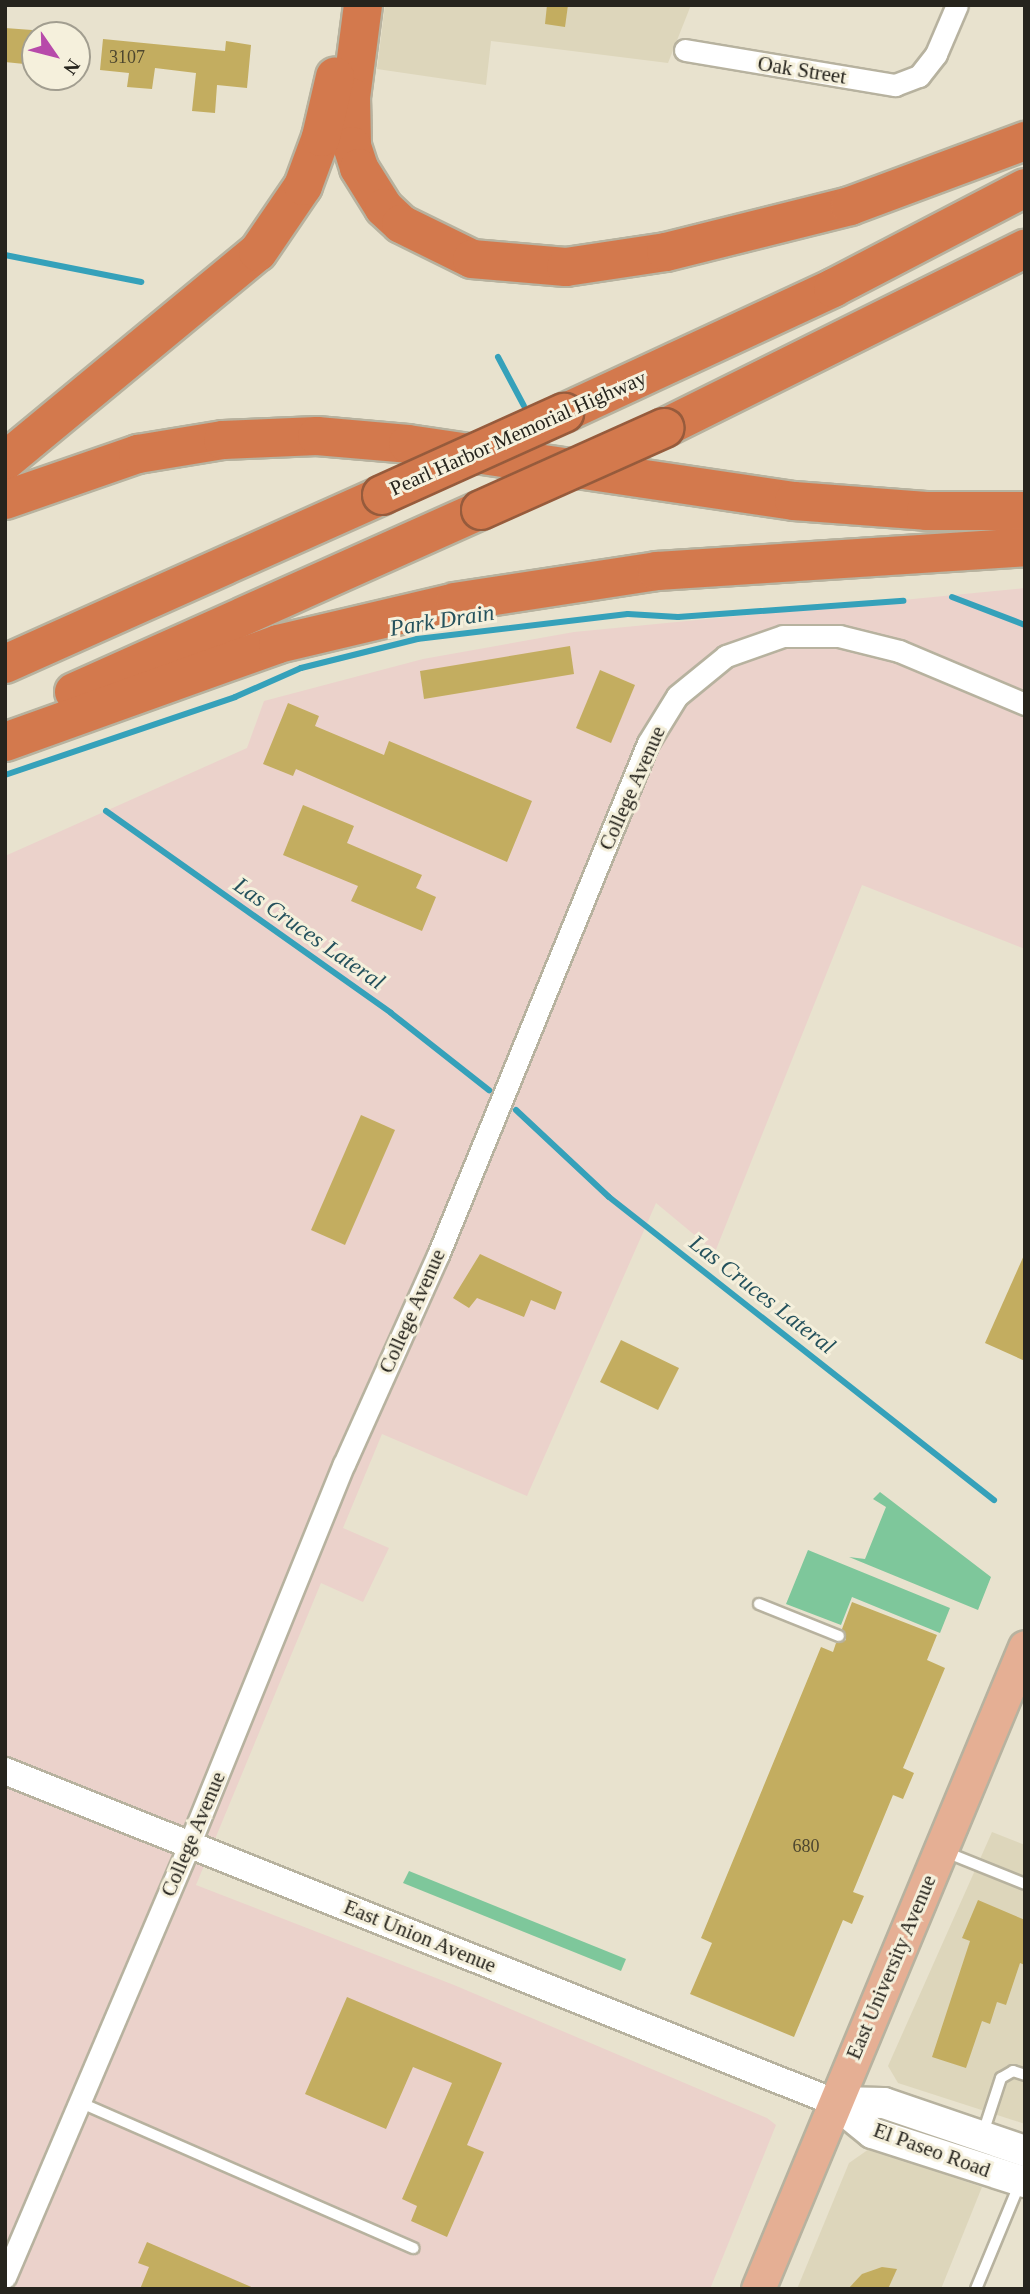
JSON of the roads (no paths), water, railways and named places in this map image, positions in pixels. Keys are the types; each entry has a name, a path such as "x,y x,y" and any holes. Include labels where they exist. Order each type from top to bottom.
{"highway":[{"path":"5,461 243,268 265,242 303,186 321,137 336,72 344,5"},
{"path":"363,5 351,121 359,168 384,208 401,224 472,258 566,267 655,254 850,205 1025,141"},
{"name":"Pearl Harbor Memorial Highway","path":"5,664 564,413 833,288 1025,188"},
{"path":"5,722 664,428 1025,249"},
{"path":"5,500 48,482 179,445 317,436 408,444 794,501 926,511 1025,511"},
{"path":"5,742 278,644 455,602 657,571 1025,547"}],"main road":[{"name":"East University Avenue","path":"758,2289 1025,1647"},
{"name":"El Paseo Road","path":"834,2102 884,2103 1025,2151"},
{"name":"El Paseo Road","path":"834,2102 872,2133 1023,2181"}],"street":[{"name":"Oak Street","path":"685,50 895,85 919,76 936,54 957,5"},
{"name":"College Avenue","path":"5,2277 189,1845 344,1464 438,1255 648,743 677,696 726,656 783,636 839,636 899,651 1025,704"},
{"name":"East Union Avenue","path":"5,1771 834,2102"}],"lane":[{"path":"759,1604 839,1636"},
{"path":"940,1850 1025,1884"},
{"path":"982,2136 1001,2078 1013,2071 1025,2075"},
{"path":"79,2102 414,2248"},
{"path":"976,2289 1023,2181"}],"waterway":[{"name":"Park Drain","path":"5,255 141,282"},
{"path":"498,357 524,406"},
{"name":"Park Drain","path":"952,597 1025,625"},
{"name":"Park Drain","path":"5,775 235,697 301,668 417,639 628,614 678,617 903,601"},
{"name":"Las Cruces Lateral","path":"106,811 391,1013 489,1090"},
{"name":"Las Cruces Lateral","path":"516,1110 609,1197 994,1500"}]}
